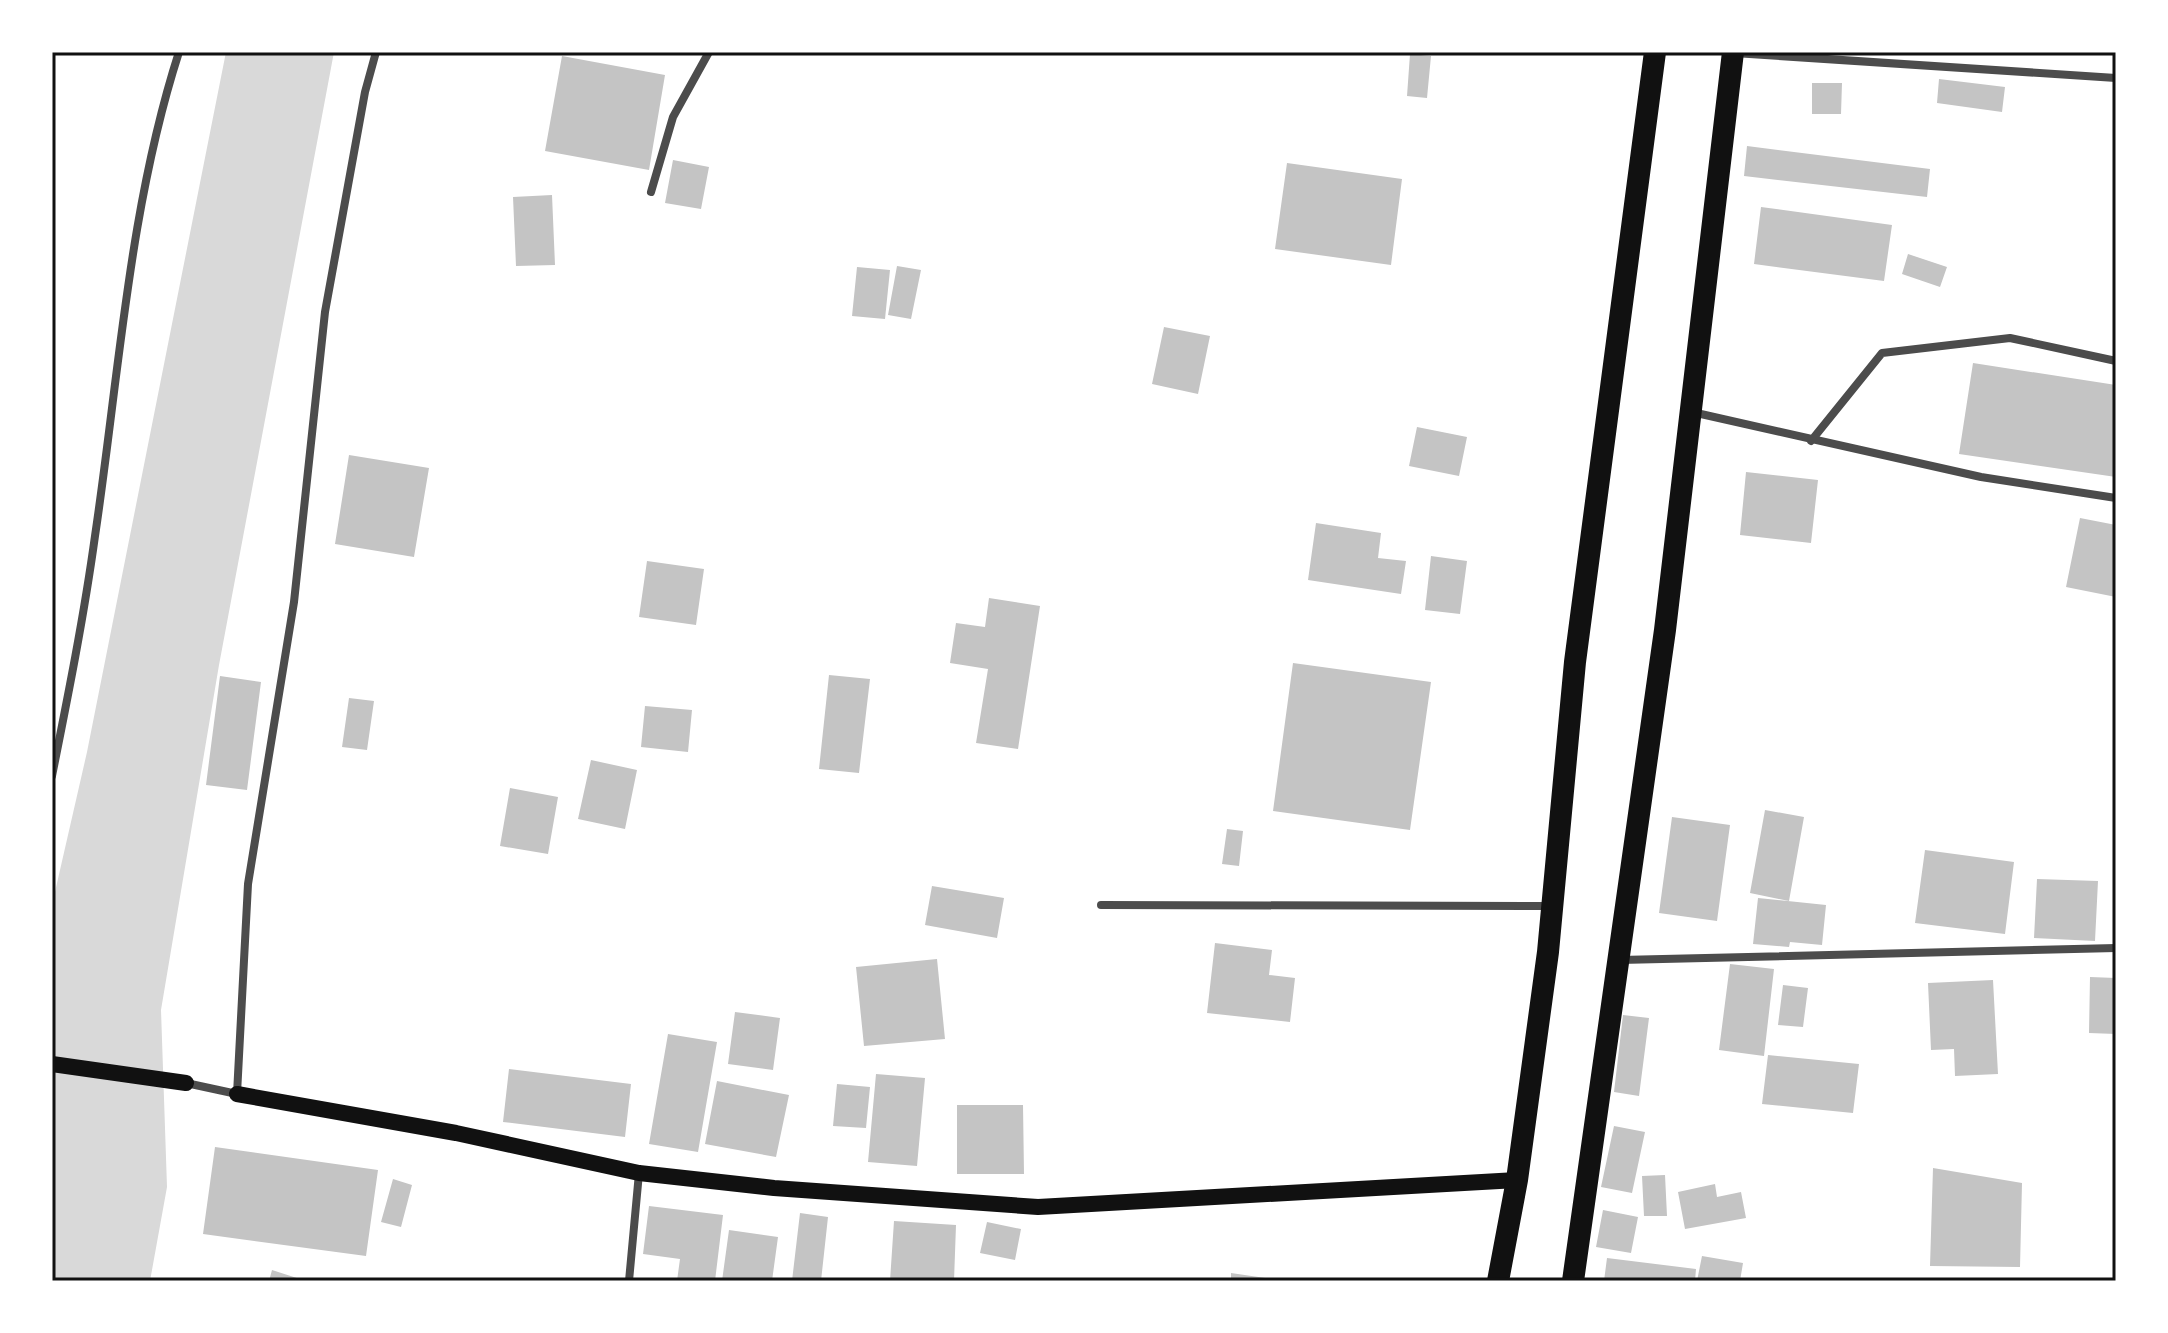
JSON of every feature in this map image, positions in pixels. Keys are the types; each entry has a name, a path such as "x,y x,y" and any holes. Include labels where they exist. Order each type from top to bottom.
{"highway":[{"path":"1498,1281 1517,1180 1552,906 1575,662 1655,52"},
{"path":"1573,1281 1665,630 1733,52"}],"main road":[{"path":"52,1064 186,1083"},
{"path":"237,1094 456,1133 639,1173 774,1188 1038,1207 1517,1180"}],"street":[{"path":"52,776 95,539 119,359 156,124 179,52"},
{"path":"186,1083 237,1094 248,884 294,602 325,312 365,92 376,52"},
{"path":"651,192 673,117 709,52"},
{"path":"1733,52 2116,78"},
{"path":"1811,441 1882,353 2010,338 2116,361"},
{"path":"1691,412 1981,477 2116,498"},
{"path":"1101,905 1552,906"},
{"path":"1619,960 2116,948"},
{"path":"629,1281 639,1173"}],"shaded area":[{"path":"226,52 334,52 219,665 161,1010 167,1187 150,1281 52,1281 52,905 87,752"}],"building":[{"path":"1410,54 1431,56 1427,98 1407,96"},
{"path":"562,56 665,75 649,170 545,151"},
{"path":"1939,79 2005,87 2002,112 1937,103"},
{"path":"1812,83 1842,83 1841,114 1812,114"},
{"path":"1747,146 1930,169 1927,197 1744,176"},
{"path":"673,160 709,167 701,209 665,203"},
{"path":"1287,163 1402,179 1391,265 1275,249"},
{"path":"552,195 555,265 516,266 513,197"},
{"path":"1761,207 1892,225 1884,281 1754,264"},
{"path":"1908,254 1947,267 1940,287 1902,274"},
{"path":"897,266 921,270 911,319 888,315"},
{"path":"857,267 890,270 885,319 852,316"},
{"path":"1164,327 1210,336 1198,394 1152,384"},
{"path":"1973,363 2116,385 2116,477 1959,454"},
{"path":"1417,427 1467,437 1459,476 1409,466"},
{"path":"349,455 429,468 414,557 335,544"},
{"path":"1746,472 1818,480 1811,543 1740,535"},
{"path":"2080,518 2116,525 2116,597 2066,587"},
{"path":"1316,523 1381,533 1378,558 1406,561 1401,594 1308,580"},
{"path":"1431,556 1467,561 1460,614 1425,610"},
{"path":"647,561 704,569 696,625 639,617"},
{"path":"989,598 1040,606 1018,749 976,743 988,669 950,663 956,623 985,627"},
{"path":"1293,663 1431,682 1410,830 1273,811"},
{"path":"829,675 870,679 859,773 819,769"},
{"path":"220,676 261,682 247,790 206,785"},
{"path":"349,698 374,701 367,750 342,747"},
{"path":"645,706 692,710 688,752 641,747"},
{"path":"591,760 637,770 625,829 578,819"},
{"path":"510,788 558,797 548,854 500,846"},
{"path":"1765,810 1804,817 1789,901 1750,893"},
{"path":"1672,817 1730,825 1717,921 1659,913"},
{"path":"1227,829 1243,831 1239,866 1222,864"},
{"path":"1925,850 2014,862 2005,934 1915,923"},
{"path":"2037,879 2098,881 2095,941 2034,938"},
{"path":"932,886 1004,898 997,938 925,925"},
{"path":"1758,898 1826,905 1822,945 1790,942 1789,947 1753,944"},
{"path":"1215,943 1272,950 1269,975 1295,978 1290,1022 1207,1013"},
{"path":"937,959 945,1039 864,1046 856,967"},
{"path":"1730,964 1774,969 1764,1056 1719,1050"},
{"path":"2090,977 2116,978 2116,1034 2089,1033"},
{"path":"1993,980 1998,1074 1955,1076 1954,1049 1931,1050 1928,983"},
{"path":"1783,985 1808,988 1803,1027 1778,1025"},
{"path":"735,1012 780,1018 773,1070 728,1064"},
{"path":"1623,1015 1649,1018 1639,1096 1614,1092"},
{"path":"668,1034 717,1042 698,1152 649,1144"},
{"path":"1768,1055 1859,1064 1853,1113 1762,1104"},
{"path":"509,1069 631,1084 625,1137 503,1122"},
{"path":"876,1074 925,1078 917,1166 868,1162"},
{"path":"717,1081 789,1095 776,1157 705,1144"},
{"path":"837,1084 870,1087 866,1128 833,1126"},
{"path":"957,1105 1023,1105 1024,1174 957,1174"},
{"path":"1614,1126 1645,1132 1632,1193 1601,1187"},
{"path":"215,1147 378,1170 366,1256 203,1234"},
{"path":"1933,1168 2022,1183 2020,1267 1930,1266"},
{"path":"1665,1175 1667,1216 1644,1216 1642,1176"},
{"path":"393,1179 412,1185 401,1227 381,1222"},
{"path":"1715,1184 1717,1197 1741,1192 1746,1218 1685,1229 1678,1192"},
{"path":"649,1206 723,1215 715,1281 677,1281 680,1259 643,1254"},
{"path":"1603,1210 1638,1217 1631,1253 1596,1247"},
{"path":"800,1213 828,1217 821,1281 792,1281"},
{"path":"894,1221 956,1225 954,1281 890,1281"},
{"path":"987,1222 1021,1229 1015,1260 980,1253"},
{"path":"729,1230 778,1237 772,1281 722,1281"},
{"path":"1702,1256 1743,1263 1740,1281 1697,1281"},
{"path":"1607,1258 1696,1269 1695,1281 1604,1281"},
{"path":"272,1270 303,1280 303,1281 269,1281"},
{"path":"1231,1273 1272,1279 1272,1281 1231,1281"}]}
